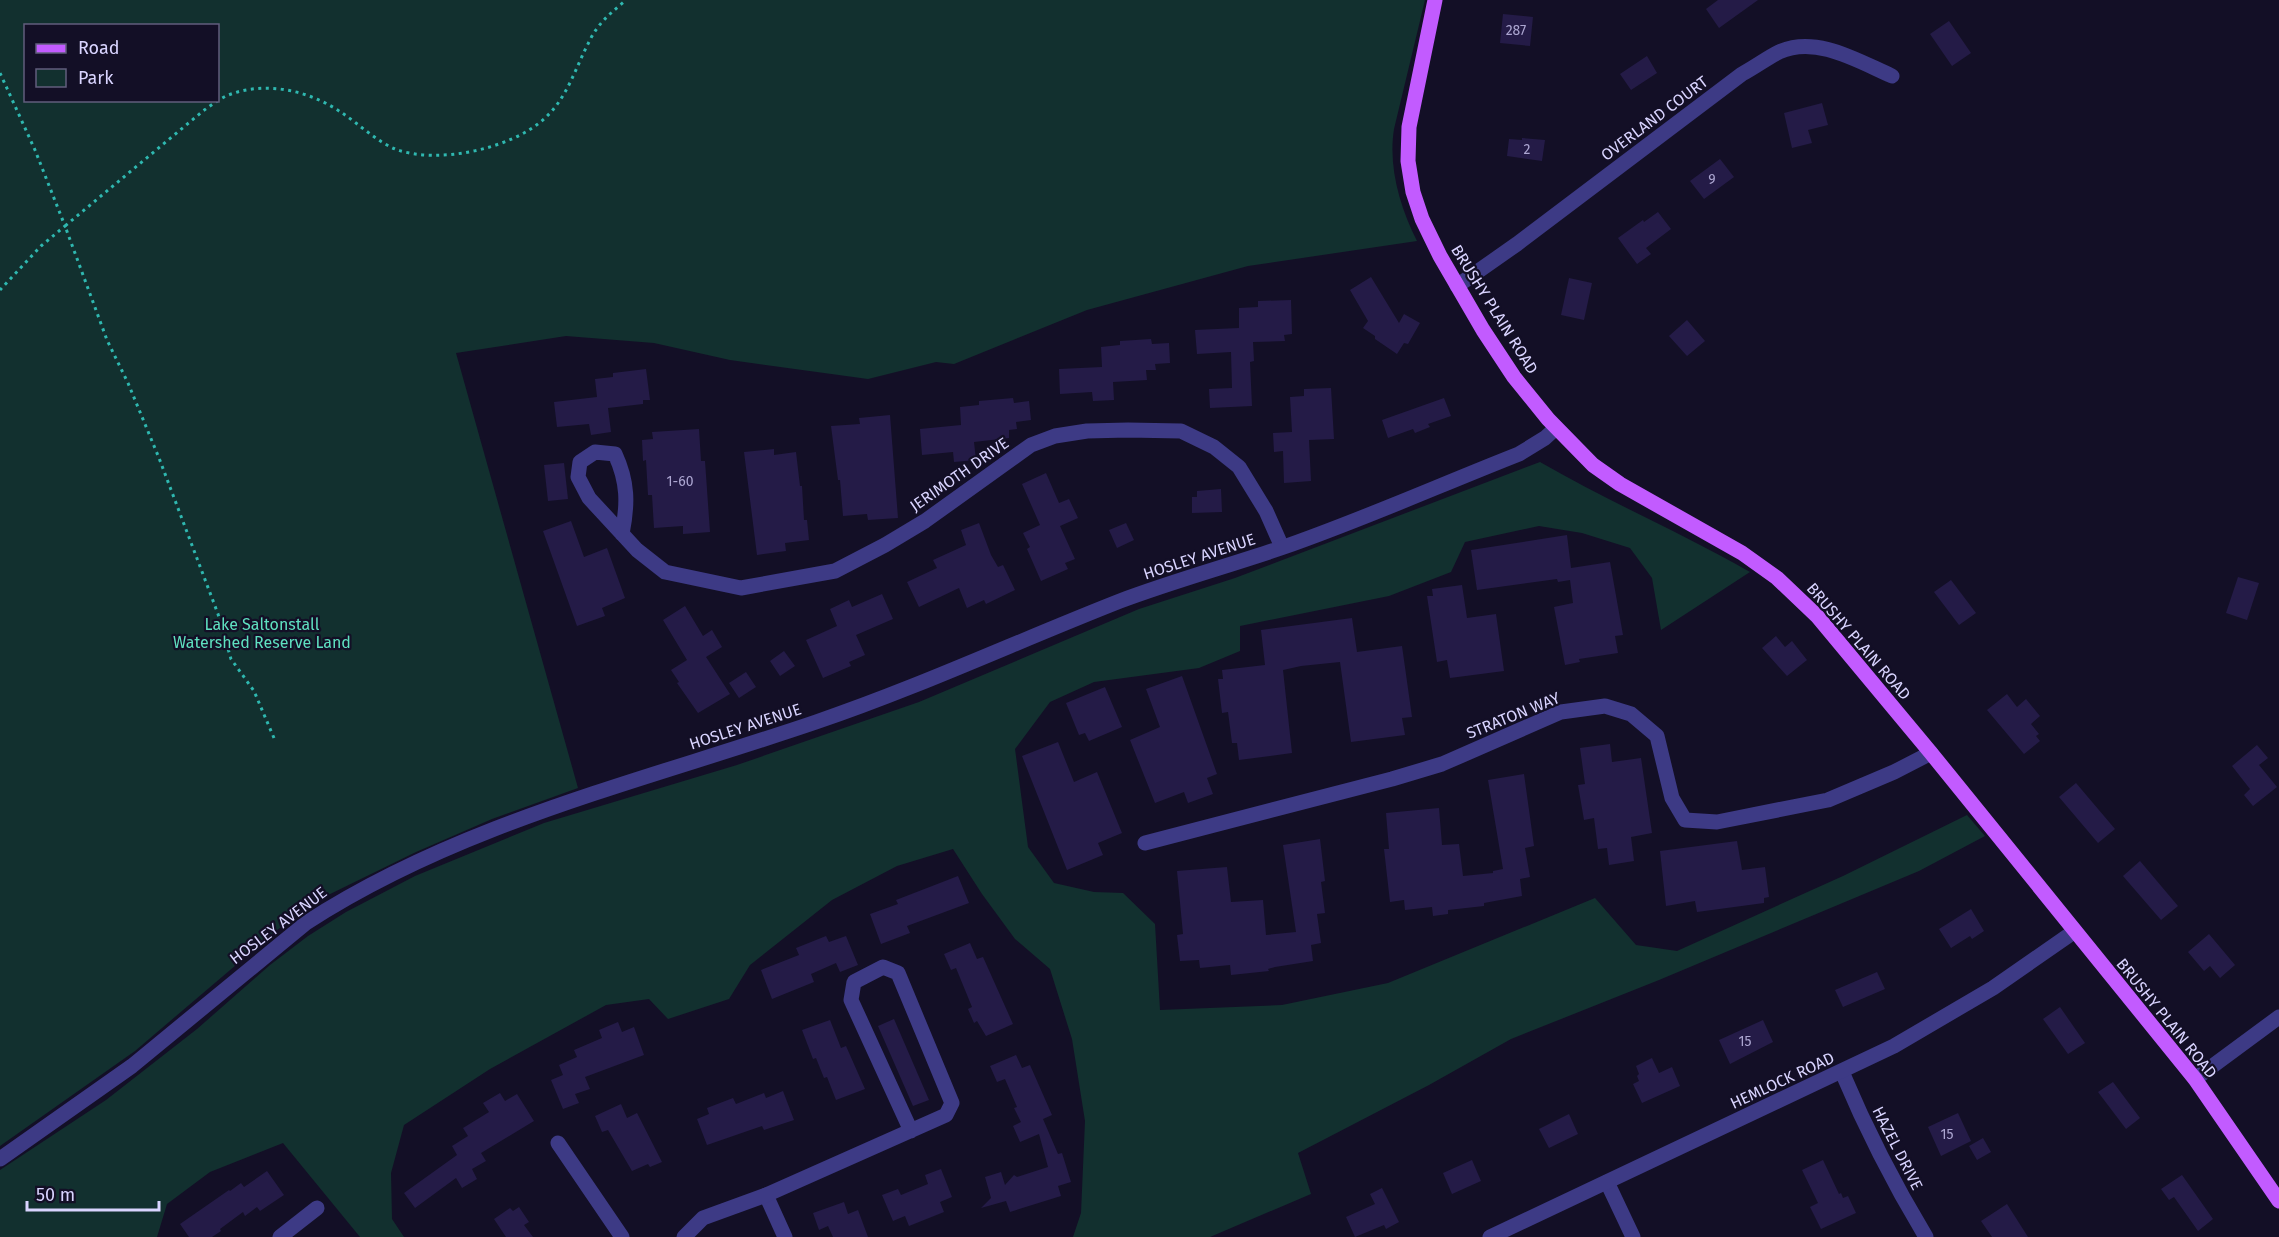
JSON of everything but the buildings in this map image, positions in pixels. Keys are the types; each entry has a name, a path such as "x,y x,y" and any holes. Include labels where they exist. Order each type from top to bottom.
{"main road":[{"name":"BRUSHY PLAIN ROAD","path":"1435,0 1409,127 1408,161 1413,192 1422,219 1457,286 1514,378 1556,428 1593,465 1620,484 1725,543 1777,578 1817,616 2195,1079 2279,1200"}],"street":[{"name":"OVERLAND COURT","path":"1457,286 1517,244 1742,74 1781,51 1811,46 1840,53 1892,76"},
{"name":"HOSLEY AVENUE","path":"0,1159 132,1066 306,923 379,881 448,848 551,807 816,722 925,682 1122,601 1282,547 1519,454 1545,438 1556,428"},
{"name":"JERIMOTH DRIVE","path":"622,534 626,512 624,474 615,454 595,452 580,462 578,477 589,498 622,534 637,550 665,572 741,588 835,571 925,521 1031,445 1055,436 1087,431 1181,431 1214,447 1239,467 1266,511 1282,547"},
{"name":"STRATON WAY","path":"1145,843 1392,779 1442,764 1561,712 1605,706 1632,714 1657,736 1672,798 1685,820 1717,822 1828,800 1894,772 1931,753"},
{"name":"HEMLOCK ROAD","path":"1490,1237 1842,1072 1941,1021 2075,931"},
{"path":"684,1237 703,1218 766,1195 911,1131 946,1115 952,1103 898,973 884,967 854,982 850,1000 911,1131"},
{"path":"2195,1079 2279,1017"},
{"name":"HAZEL DRIVE","path":"1842,1072 1871,1138 1898,1191 1926,1237"},
{"path":"558,1143 622,1237"},
{"path":"1607,1182 1633,1237"},
{"path":"766,1195 785,1237"},
{"path":"280,1237 317,1208"}],"path":[{"path":"219,101 226,96 254,88 288,90 322,100 393,148 417,154 446,155 484,148 515,137 545,118 564,95 590,39 606,17 627,0"},
{"path":"0,73 35,150 107,340 128,383 163,468 218,614 231,659 254,691 274,738"},
{"path":"0,290 41,246 217,102"}],"green space":[{"name":"Lake Saltonstall Watershed Reserve Land","path":"0,0 1425,0 1394,129 1393,143 1397,186 1405,214 1417,241 1248,266 1087,310 954,364 936,362 868,379 730,360 654,343 566,336 456,353 578,788 492,819 416,852 322,898 277,930 135,1051 0,1146"},
{"path":"1540,462 1750,572 1661,630 1652,578 1630,548 1582,533 1539,526 1465,542 1451,572 1389,596 1240,626 1240,651 1199,668 1094,682 1050,702 1015,749 1028,847 1054,883 1094,892 1123,893 1155,924 1160,1010 1282,1005 1388,983 1595,898 1636,945 1677,951 1843,876 1967,815 1985,836 1919,871 1511,1039 1429,1085 1298,1153 1311,1194 1210,1237 1073,1237 1081,1213 1085,1121 1072,1039 1050,969 1015,939 953,849 897,866 832,900 750,965 729,999 668,1019 649,999 606,1005 490,1069 404,1125 391,1173 392,1219 404,1237 360,1237 283,1143 210,1172 167,1204 157,1237 0,1237 0,1170 106,1100 197,1029 270,965 308,936 346,912 415,876 544,823 737,765 919,702 1139,609 1235,578"}]}
